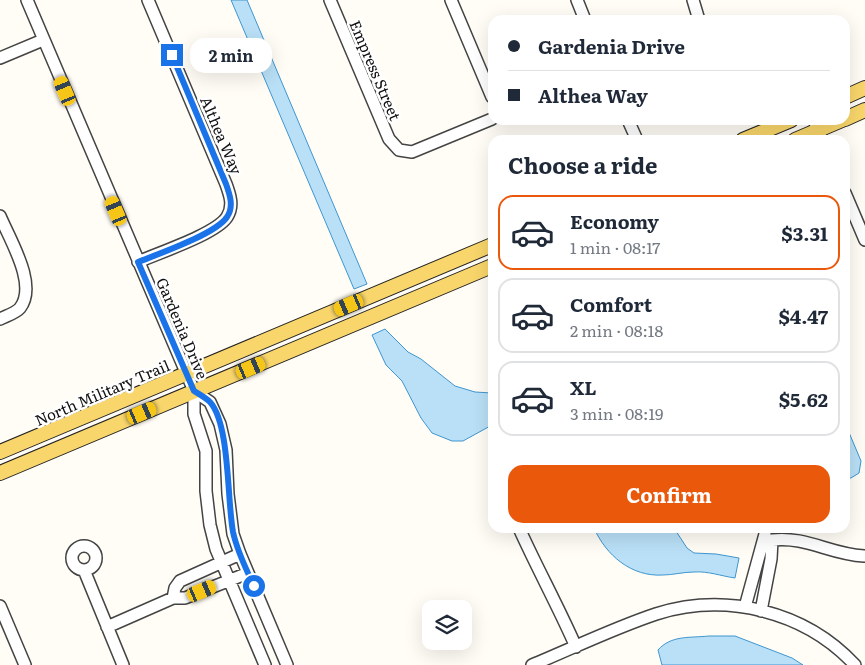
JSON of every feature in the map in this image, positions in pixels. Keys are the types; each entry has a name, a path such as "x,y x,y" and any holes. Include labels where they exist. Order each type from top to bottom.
{"main road":[{"path":"850,95 865,88"},
{"path":"850,116 865,110"},
{"path":"755,135 779,125"},
{"path":"806,135 830,125"},
{"name":"North Military Trail","path":"0,452 488,247"},
{"path":"0,473 488,268"}],"street":[{"name":"Gardenia Drive","path":"27,0 194,391 194,414 206,451 206,490 210,525 229,580 266,665"},
{"name":"Althea Way","path":"138,262 212,230 227,217 232,204 226,184 148,0"},
{"name":"Empress Street","path":"330,0 389,139 400,150 412,152 488,121"},
{"path":"451,0 488,88"},
{"path":"577,0 583,15"},
{"path":"693,0 698,15"},
{"path":"0,58 43,40"},
{"path":"850,205 865,240"},
{"path":"0,216 24,274 27,288 25,300 19,310 0,319"},
{"name":"Gardenia Drive","path":"194,391 210,402 220,424 226,450 228,494 233,534 287,665"},
{"path":"521,533 542,579 556,600 576,647"},
{"path":"745,607 765,534"},
{"path":"765,534 792,538 838,553 864,556"},
{"path":"761,610 771,559 765,534"},
{"path":"173,598 175,588 180,581 240,554"},
{"path":"84,570 123,665"},
{"path":"107,626 173,598 185,598 248,573"},
{"path":"0,606 25,665"},
{"path":"532,665 656,614 694,606 745,607 774,613 811,629 846,655 856,665"}],"water":[{"path":"231,0 247,0 367,284 354,289"},
{"path":"385,329 408,352 421,359 455,386 475,392 488,393 488,427 463,441 452,441 432,433 421,418 402,381 386,365 372,335"},
{"path":"850,435 861,461 859,473 851,478"},
{"path":"596,533 677,533 687,548 694,553 739,558 735,578 699,572 651,575 640,572 621,562 605,547"},
{"path":"735,636 792,658 803,665 662,665 658,650 663,645 681,638"}],"route":[{"path":"172,55 231,196 232,204 227,217 212,230 138,262 194,391 210,402 220,424 226,450 228,494 233,534 254,586"}]}
